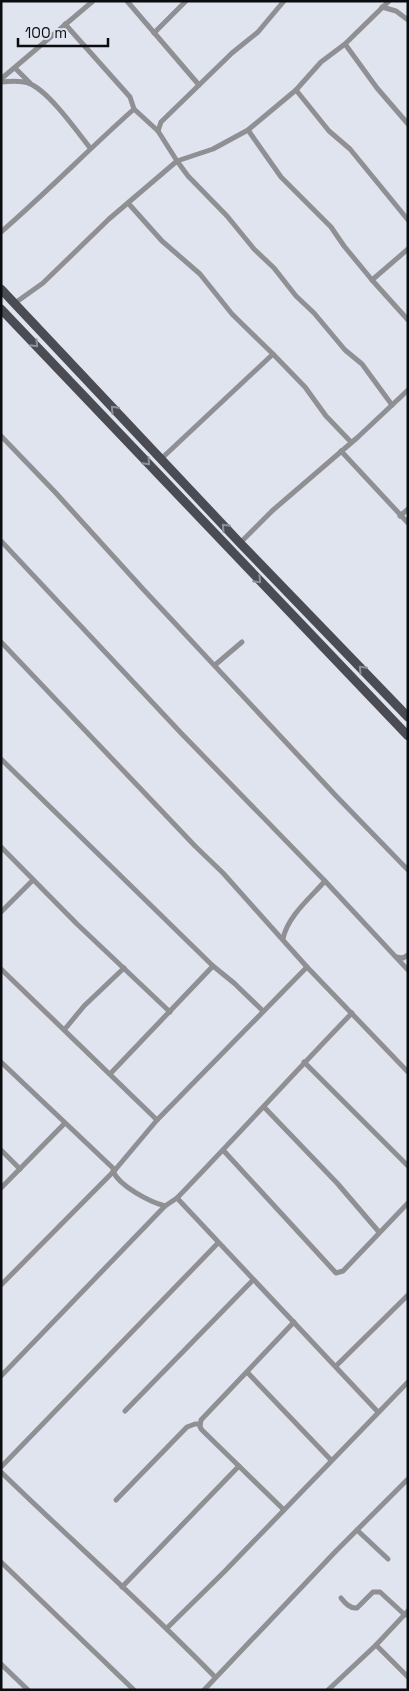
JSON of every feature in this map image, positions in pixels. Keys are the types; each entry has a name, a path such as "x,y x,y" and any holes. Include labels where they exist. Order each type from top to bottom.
{"main road":[{"path":"1,289 240,543 408,717"},
{"path":"1,309 408,736"},
{"path":"374,700 383,692"}],"street":[{"path":"1,80 92,1"},
{"path":"127,1 199,85"},
{"path":"154,33 186,1"},
{"path":"158,130 162,122 199,85 232,53 258,32 284,1"},
{"path":"15,303 38,288 57,272 128,203 176,161 214,149 248,130 296,90 321,62 345,44 389,1"},
{"path":"382,7 396,11 408,20"},
{"path":"65,24 130,97 134,108 158,130 176,161 199,188 227,216 254,249 274,268 296,296 314,313 345,350 362,364 392,405"},
{"path":"345,44 408,124"},
{"path":"15,68 58,108 90,148"},
{"path":"1,80 30,83"},
{"path":"296,90 329,131 350,149 408,220"},
{"path":"1,232 57,183 90,148 134,108"},
{"path":"248,130 281,177 331,227 372,280 408,320"},
{"path":"128,203 168,247 195,268 232,314 305,387 326,416 351,442"},
{"path":"372,280 408,249"},
{"path":"161,459 273,354"},
{"path":"240,543 280,504 408,390"},
{"path":"1,436 408,870"},
{"path":"341,451 408,524"},
{"path":"400,516 408,509"},
{"path":"1,541 181,733 401,958 408,970"},
{"path":"1,642 223,873 307,967 408,1072"},
{"path":"215,665 242,642"},
{"path":"1,759 262,1012"},
{"path":"1,847 77,924 170,1012"},
{"path":"1,912 33,880"},
{"path":"283,939 290,922 325,882"},
{"path":"110,1074 213,966"},
{"path":"1,1285 114,1170 157,1120 307,967"},
{"path":"65,1030 84,1006 124,968"},
{"path":"1,969 157,1120"},
{"path":"1,1376 165,1206 177,1198 352,1013"},
{"path":"1,1062 64,1124 91,1146 114,1170 114,1175 130,1189 165,1206"},
{"path":"304,1062 408,1166"},
{"path":"264,1107 337,1183 379,1232"},
{"path":"1,1188 64,1124"},
{"path":"1,1150 20,1169"},
{"path":"223,1150 336,1273 343,1271 408,1203"},
{"path":"177,1198 378,1412"},
{"path":"1,1468 218,1243"},
{"path":"125,1411 253,1280"},
{"path":"336,1366 408,1295"},
{"path":"284,1510 202,1430 200,1424 201,1420 294,1322"},
{"path":"247,1372 332,1460"},
{"path":"168,1628 408,1382"},
{"path":"116,1500 187,1427 200,1424"},
{"path":"122,1587 239,1466"},
{"path":"1,1472 168,1628 216,1677"},
{"path":"204,1690 408,1478"},
{"path":"357,1530 388,1559"},
{"path":"1,1562 134,1690"},
{"path":"328,1690 376,1645 406,1613 380,1592 373,1592 357,1608 350,1608 340,1598"},
{"path":"376,1645 408,1677"},
{"path":"1,1664 28,1690"}]}
